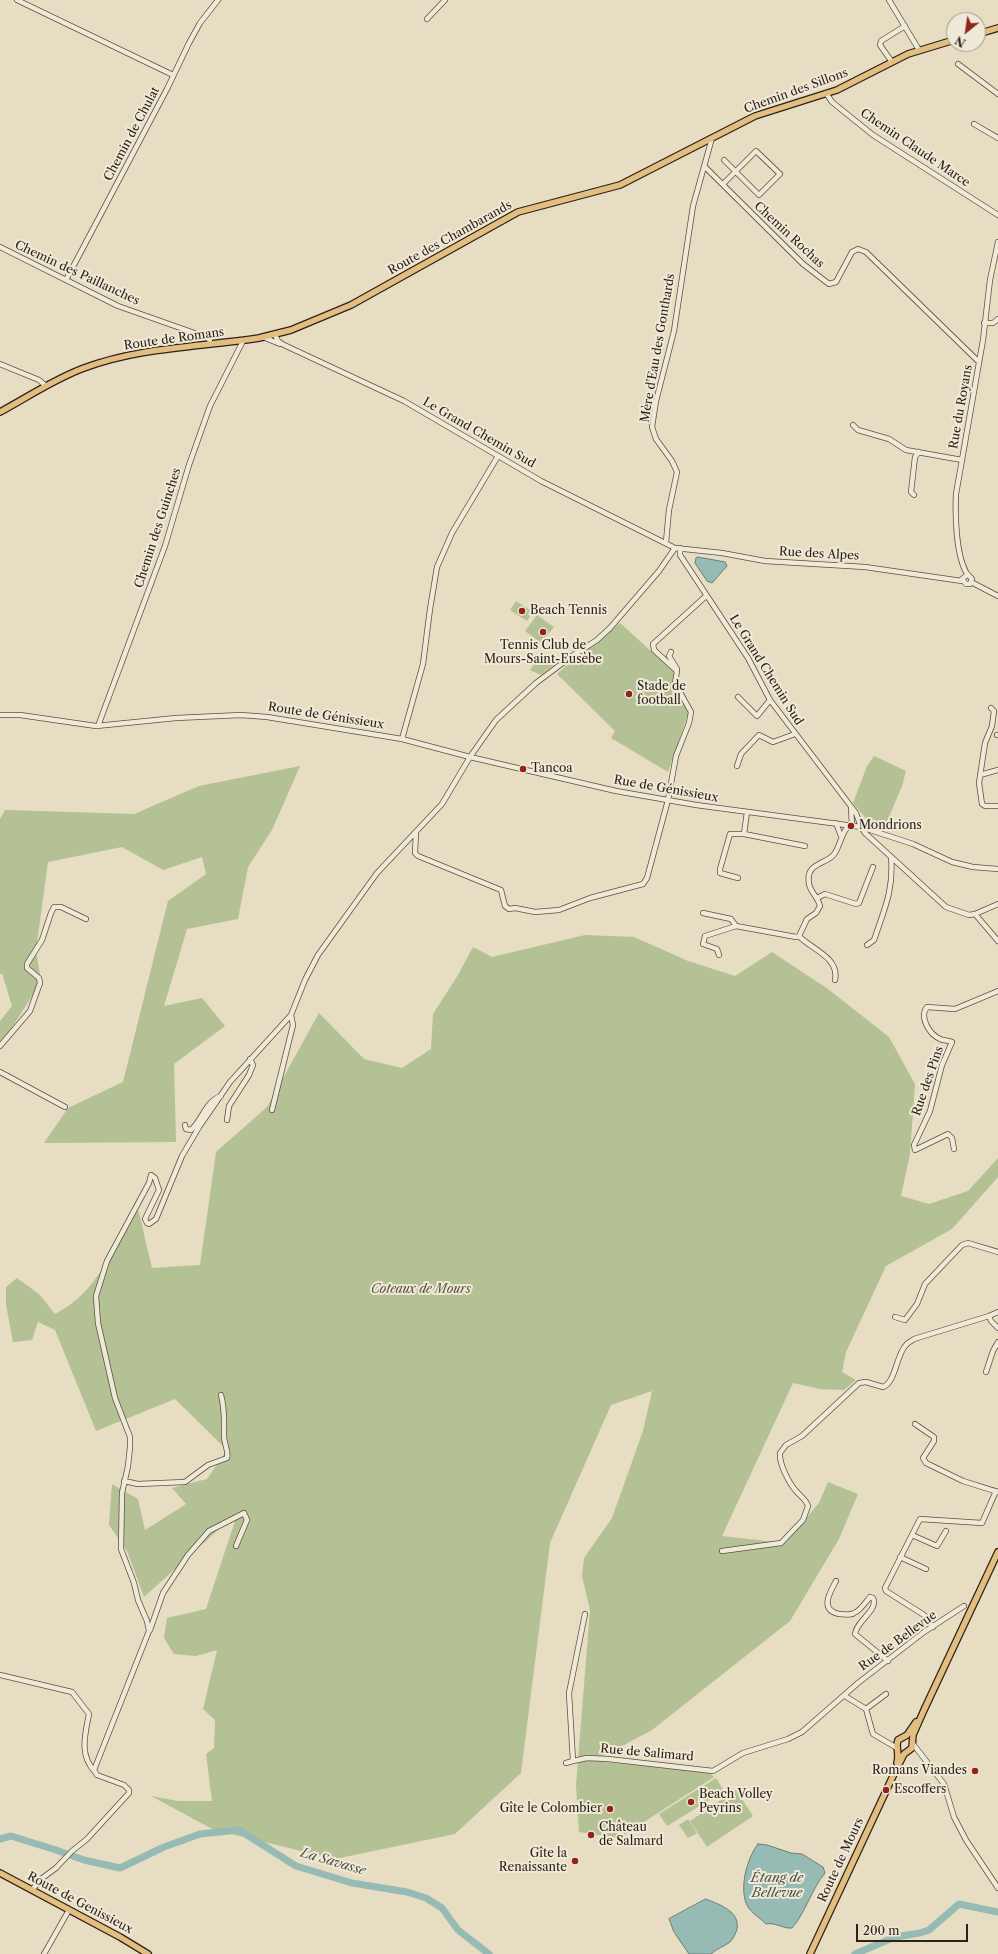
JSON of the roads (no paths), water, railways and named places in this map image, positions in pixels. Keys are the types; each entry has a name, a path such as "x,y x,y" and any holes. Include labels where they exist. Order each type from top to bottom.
{"main road":[{"path":"986,32 998,28"},
{"name":"Chemin des Sillons","path":"712,138 771,109 847,86 892,62 919,50 946,42"},
{"name":"Route des Chambarands","path":"243,341 275,335 312,322 351,305 518,212 620,185 712,138"},
{"name":"Route de Romans","path":"0,412 46,386 84,368 125,356 149,351 243,341"},
{"name":"Route de Mours","path":"810,1953 893,1776 908,1752 924,1710 998,1552"},
{"name":"Route de Mours","path":"893,1776 898,1749 898,1740 910,1732 924,1710"},
{"path":"905,1736 912,1742"},
{"path":"898,1749 908,1752"},
{"name":"Route de Genissieux","path":"0,1873 120,1937 148,1954"}],"street":[{"path":"17,0 173,75"},
{"name":"Chemin de Chulat","path":"66,280 200,23 218,0"},
{"path":"427,19 445,0"},
{"path":"889,0 919,50"},
{"path":"892,62 880,45 881,41 905,26"},
{"path":"958,64 998,94"},
{"name":"Chemin Claude Marce","path":"826,93 832,102 873,135 998,215"},
{"path":"974,124 998,138"},
{"name":"Mère d'Eau des Gonthards","path":"664,542 677,472 672,461 656,439 652,427 656,401 674,331 693,206 712,138"},
{"path":"723,184 736,171 756,151 780,174 759,195 736,171 724,160"},
{"name":"Chemin Rochas","path":"704,166 803,264 829,284 836,282 852,252 858,249 866,252 979,362"},
{"name":"Rue du Royans","path":"967,575 959,543 955,516 956,494 979,362 989,287 998,242"},
{"name":"Chemin des Paillanches","path":"0,247 118,306 203,336 209,340 211,344"},
{"path":"984,324 993,323 998,319"},
{"name":"Le Grand Chemin Sud","path":"275,335 278,342 404,402 541,481 664,542 680,548 684,562 748,658 770,700 856,813 861,827"},
{"path":"263,337 284,345"},
{"name":"Chemin des Guinches","path":"98,726 165,546 189,465 210,406 243,341"},
{"path":"0,364 39,380 46,386"},
{"path":"853,425 858,430 889,439 906,450 962,460"},
{"path":"914,495 911,492 915,458 919,452"},
{"path":"402,739 423,664 437,567 452,533 498,456"},
{"path":"149,1631 121,1549 121,1499 130,1455 130,1437 118,1406 98,1323 97,1290 107,1261 149,1183 150,1176 155,1178 159,1190 146,1216 146,1221 150,1224 156,1220 182,1156 230,1082 291,1015 305,980 322,948 377,873 442,804 489,728 536,683 597,640 610,628 680,548"},
{"name":"Rue des Alpes","path":"680,548 765,561 865,567 962,581"},
{"path":"971,582 971,577 967,575 963,577 962,581 966,584 971,582 998,596"},
{"path":"677,671 654,650 653,644 706,596"},
{"path":"416,832 416,853 418,856 501,890 504,906 507,908 535,912 559,910 590,898 642,884 647,878 668,800 676,756 689,723 691,712 675,683 677,671 669,656 671,652"},
{"path":"738,697 757,716 770,700"},
{"path":"991,708 994,711 992,726 986,740 979,782 982,804 985,806 998,806"},
{"path":"0,715 20,714 64,722 98,726"},
{"name":"Route de Génissieux","path":"98,726 176,718 257,715 402,739 470,757"},
{"path":"737,766 741,754 759,734 773,742 795,734"},
{"name":"Rue de Génissieux","path":"470,757 616,791 748,812 861,827 913,844 952,862 973,867 998,869"},
{"path":"980,775 998,770"},
{"path":"799,936 807,919 819,909 817,898 810,887 810,874 816,864 835,854 841,836 851,826 850,805"},
{"path":"744,834 748,812"},
{"path":"836,823 841,836"},
{"path":"861,827 946,907 969,915 998,904"},
{"path":"738,878 724,875 720,872 730,834 744,834 805,846"},
{"path":"867,945 874,940 891,889 893,876 892,857"},
{"path":"817,898 825,894 856,904 859,902 873,867"},
{"path":"0,1046 30,1011 40,983 40,978 27,968 27,964 42,940 50,913 54,907 61,907 86,919"},
{"path":"703,913 731,919 736,926"},
{"path":"975,914 998,940"},
{"path":"719,955 717,949 703,944 705,936 736,926 796,937 799,936 825,956 832,964 836,976 835,980"},
{"name":"Rue des Pins","path":"954,1149 952,1138 948,1134 915,1150 914,1146 930,1112 942,1065 952,1042 941,1040 933,1034 924,1018 924,1011 927,1007 956,1009 998,991"},
{"path":"272,1110 293,1025 291,1015"},
{"path":"227,1120 229,1106 249,1075 253,1065 250,1059"},
{"path":"0,1072 66,1107"},
{"path":"185,1125 186,1129 191,1130 196,1125 212,1100 221,1096"},
{"path":"895,1317 905,1320 911,1314 925,1284 962,1245 968,1243 998,1252"},
{"path":"722,1551 781,1542 803,1520 808,1506 795,1490 782,1464 780,1453 786,1445 797,1440 809,1430 858,1383 866,1382 883,1387 886,1386 890,1381 902,1351 906,1345 914,1339 998,1312"},
{"path":"989,1316 991,1321 998,1328"},
{"path":"986,1372 993,1351 998,1342"},
{"path":"124,1481 138,1484 185,1482 208,1465 227,1458 224,1438 225,1406 222,1395"},
{"path":"915,1424 934,1437 934,1441 923,1458 926,1463 963,1481 997,1491 982,1523 920,1519 885,1588 886,1592 924,1615 932,1627"},
{"path":"95,1772 163,1594 188,1555 209,1531 244,1513 247,1520 236,1546"},
{"path":"912,1535 937,1546 946,1531"},
{"path":"900,1557 926,1569"},
{"path":"836,1581 826,1604 834,1613 845,1615 855,1613 870,1597 875,1601 874,1607 859,1623 855,1634 888,1661"},
{"name":"Rue de Bellevue","path":"845,1696 858,1683 932,1627 964,1606"},
{"path":"573,1761 569,1693 585,1614"},
{"path":"0,1675 72,1692 89,1714 83,1743 88,1765 97,1775 124,1785 129,1790 87,1839 72,1851 56,1868 41,1879 32,1890"},
{"path":"866,1709 886,1694"},
{"path":"845,1696 866,1709 872,1733 898,1749"},
{"name":"Rue de Salimard","path":"566,1763 588,1758 608,1759 713,1771 743,1753 782,1742 795,1736 822,1716 845,1696"},
{"path":"888,1742 898,1740"},
{"path":"912,1742 944,1784 954,1817 966,1840 998,1888"},
{"path":"908,1752 921,1754"},
{"path":"44,1954 70,1910"}],"water":[{"path":"698,557 725,562 727,566 712,583 707,581 695,563 696,558"},
{"name":"Étang de Bellevue","path":"758,1844 767,1845 791,1853 802,1854 823,1867 825,1873 797,1922 792,1928 766,1924 754,1914 748,1907 745,1900 745,1874 750,1857"},
{"name":"Étang de Bellevue","path":"706,1899 723,1906 732,1913 737,1923 737,1931 730,1942 711,1954 689,1954 674,1932 669,1919"}],"waterway":[{"name":"La Savasse","path":"0,1839 11,1836 84,1860 120,1868 164,1847 200,1834 239,1830 296,1866 352,1883 407,1892 426,1898 442,1908 458,1930 489,1954"},
{"name":"La Savasse","path":"855,1954 895,1937 929,1930 959,1904 998,1912"}],"place":[{"name":"Beach Tennis","path":"522,611"},
{"name":"Tennis Club de Mours-Saint-Eusèbe","path":"543,632"},
{"name":"Stade de football","path":"629,694"},
{"name":"Tancoa","path":"523,769"},
{"name":"Mondrions","path":"851,826"},
{"name":"Romans Viandes","path":"975,1771"},
{"name":"Escoffers","path":"886,1790"},
{"name":"Beach Volley Peyrins","path":"691,1802"},
{"name":"Gîte le Colombier","path":"610,1809"},
{"name":"Château de Salmard","path":"591,1835"},
{"name":"Gîte la Renaissante","path":"575,1861"}],"park label":[{"name":"Coteaux de Mours","path":"421,1290"}]}
